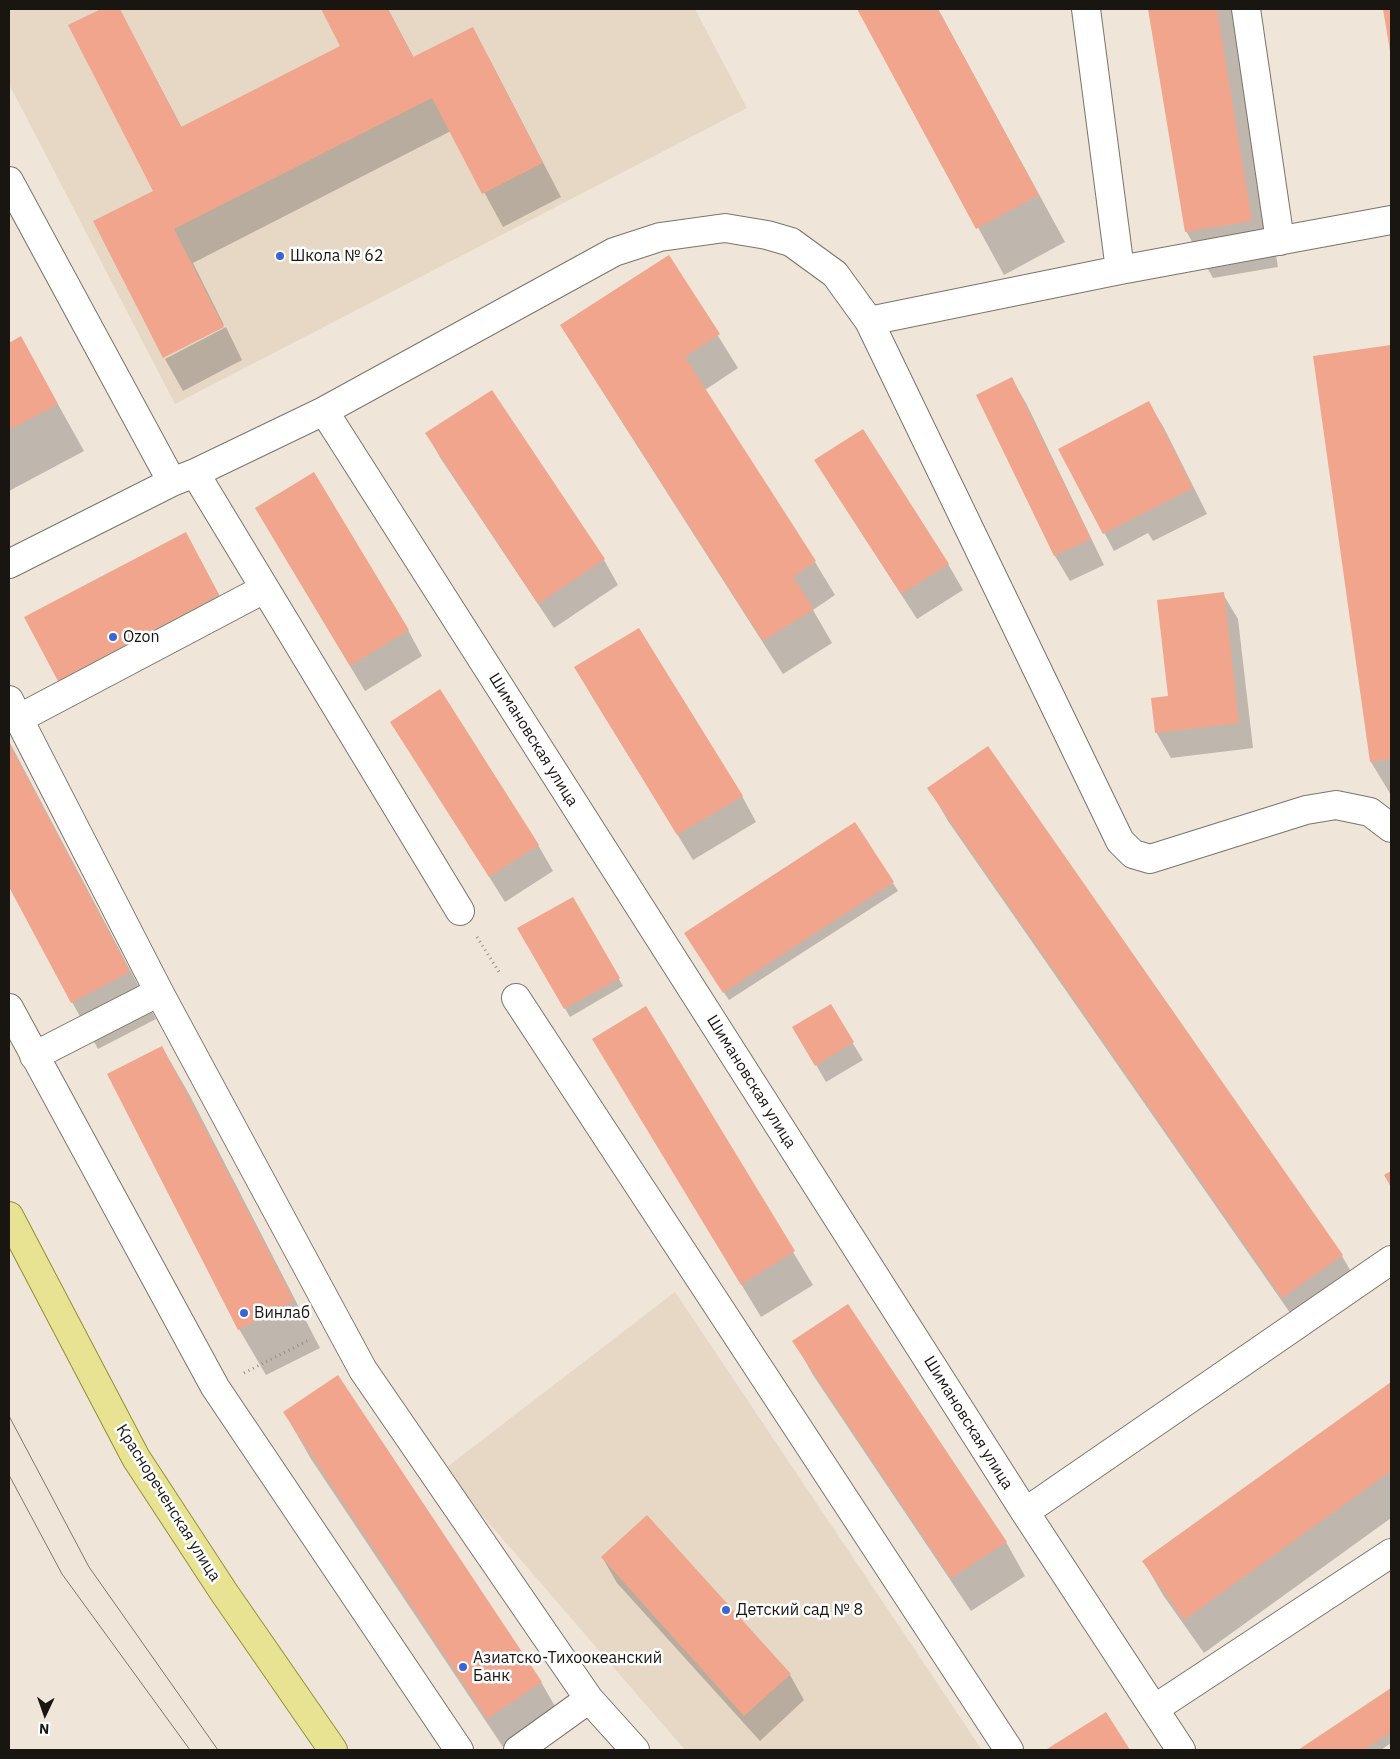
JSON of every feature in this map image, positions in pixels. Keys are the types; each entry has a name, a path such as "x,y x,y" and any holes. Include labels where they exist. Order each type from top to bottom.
{"main road":[{"name":"Краснореченская улица","path":"9,1216 136,1458 223,1591 333,1750"}],"lane":[{"path":"1086,9 1120,270"},
{"path":"1246,9 1280,241"},
{"path":"9,181 184,477 264,589 460,911"},
{"path":"869,321 1120,270 1391,220"},
{"path":"9,564 184,477 324,411 614,252 660,237 725,228 767,235 791,242 834,274 869,321 1120,841 1133,854 1150,859 1306,810 1336,805 1370,812 1391,828"},
{"name":"Шимановская улица","path":"324,411 1025,1512 1181,1750"},
{"path":"264,589 14,710 159,992 363,1370 588,1699 635,1750"},
{"path":"34,1056 159,992"},
{"path":"516,998 1008,1750"},
{"path":"9,1008 215,1388 460,1750"},
{"path":"1025,1512 1391,1260"},
{"path":"1154,1709 1391,1553"},
{"path":"518,1750 588,1699"}],"path":[{"path":"460,911 516,998"},
{"path":"215,1388 339,1325"}],"shaded area":[{"name":"Школа № 62","path":"9,9 695,9 747,108 175,404 9,84"},
{"name":"Детский сад № 8","path":"675,1292 982,1750 685,1750 443,1470"}],"building":[{"path":"101,9 120,9 181,127 340,46 321,9 388,9 413,57 473,27 543,163 482,194 432,98 174,229 224,327 163,358 93,221 153,191 68,25"},
{"path":"857,9 938,9 1039,195 976,229"},
{"path":"1148,9 1217,9 1252,221 1185,232"},
{"path":"1383,9 1391,9 1391,51 1390,51"},
{"path":"669,255 720,334 685,357 816,561 793,577 814,609 763,641 560,325"},
{"path":"21,336 58,404 9,430 9,343"},
{"path":"1391,345 1391,759 1370,762 1313,356"},
{"path":"1012,377 1091,539 1054,556 976,395"},
{"path":"492,390 605,559 538,604 425,433"},
{"path":"1149,401 1193,488 1103,534 1058,449"},
{"path":"863,429 949,564 901,594 814,460"},
{"path":"314,472 409,630 350,666 255,508"},
{"path":"186,532 219,595 58,681 24,617"},
{"path":"1224,592 1239,723 1155,733 1151,698 1168,696 1157,600"},
{"path":"639,628 743,796 677,835 574,667"},
{"path":"440,689 539,845 489,877 390,722"},
{"path":"9,743 130,972 71,1003 9,887"},
{"path":"988,746 1343,1255 1282,1298 927,788"},
{"path":"855,822 894,882 723,993 684,933"},
{"path":"573,897 620,978 564,1009 517,928"},
{"path":"831,1004 854,1042 815,1066 792,1027"},
{"path":"646,1006 795,1251 741,1285 592,1039"},
{"path":"162,1046 294,1301 238,1330 107,1074"},
{"path":"1391,1171 1391,1187 1384,1175"},
{"path":"848,1304 1007,1542 951,1578 792,1341"},
{"path":"338,1375 542,1682 487,1719 283,1412"},
{"path":"1391,1382 1391,1471 1184,1620 1142,1561"},
{"path":"647,1515 791,1674 744,1716 601,1557"},
{"path":"1391,1688 1391,1732 1364,1750 1298,1750"},
{"path":"1106,1712 1130,1750 1047,1749"}],"tram line":[{"path":"9,1416 89,1567 218,1750"},
{"path":"9,1475 62,1574 190,1750"}],"place":[{"name":"Школа № 62","path":"280,256"},
{"name":"Ozon","path":"113,637"},
{"name":"Винлаб","path":"244,1313"},
{"name":"Детский сад № 8","path":"726,1610"},
{"name":"Азиатско-Тихоокеанский Банк","path":"463,1667"}]}
